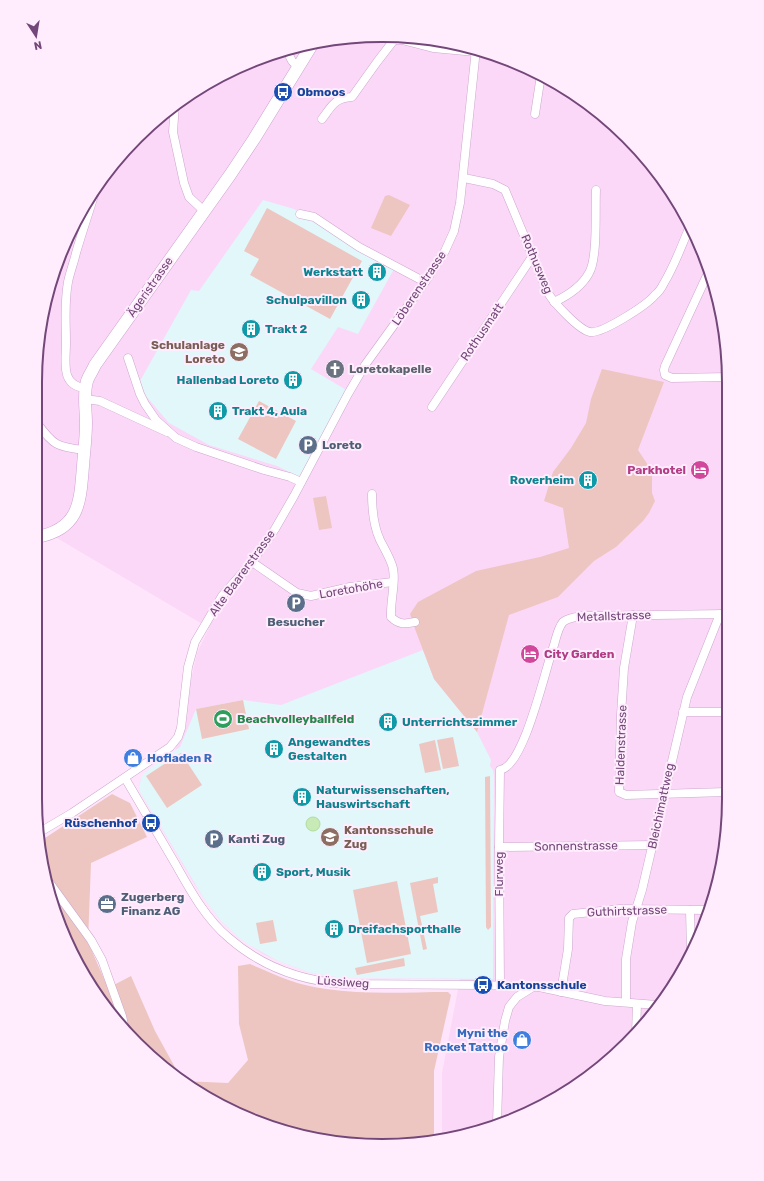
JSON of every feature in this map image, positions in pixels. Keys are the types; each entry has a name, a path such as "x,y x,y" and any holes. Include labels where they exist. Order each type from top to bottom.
{"main road":[{"name":"Ägeristrasse","path":"42,535 58,530 71,519 76,510 81,493 86,424 85,393 87,380 95,365 250,145 308,51"}],"street":[{"path":"322,119 333,104 342,98 352,98 392,42"},
{"path":"419,44 433,48 448,49"},
{"path":"289,55 298,67"},
{"name":"Löberenstrasse","path":"301,482 365,365 425,282 445,251 454,231 464,178 476,56"},
{"path":"535,114 541,82"},
{"path":"174,112 173,132 184,183 189,197 204,211"},
{"name":"Rothusweg","path":"464,178 493,184 505,190 509,196 532,257 548,293 554,302 586,331 592,332 601,330 645,305 655,296 664,282 687,232"},
{"path":"554,302 566,296 583,281 590,272 594,258 596,190"},
{"path":"90,209 68,280 65,308 65,369 67,377 70,383 85,393 171,434"},
{"path":"300,214 314,217 359,247 425,282"},
{"name":"Rothusmatt","path":"432,407 532,257"},
{"path":"706,278 664,370 665,375 672,378 722,378"},
{"path":"128,358 142,399 156,420 176,438 196,447 264,470 290,477 301,482"},
{"path":"42,430 54,443 63,447 84,450"},
{"name":"Alte Baarerstrasse","path":"44,830 72,813 170,747 178,737 181,728 188,667 195,642 222,596 252,562 275,529 301,482"},
{"name":"Loretohöhe","path":"252,562 297,593 311,596 350,587 393,582 393,566 379,538 372,503 372,494"},
{"path":"393,582 390,607 391,617 396,622 406,624 415,622"},
{"name":"Metallstrasse","path":"507,768 518,754 536,709 548,664 559,630 564,622 571,618 577,617 722,614"},
{"name":"Haldenstrasse","path":"633,615 624,668 619,792 626,795 722,792"},
{"name":"Bleichimattweg","path":"626,1002 627,945 653,845 663,793 686,697 722,618"},
{"path":"683,712 722,712"},
{"name":"Flurweg","path":"500,985 500,770 507,768"},
{"name":"Lüssiweg","path":"125,778 187,884 206,912 227,937 247,952 285,971 325,982 364,984 500,985 533,987 605,1001 653,1005"},
{"name":"Sonnenstrasse","path":"499,847 653,845"},
{"path":"55,890 91,940 102,960 123,1019"},
{"name":"Guthirtstrasse","path":"561,992 568,949 569,918 573,914 636,909 703,910"},
{"path":"690,910 690,942"},
{"path":"497,1119 499,1057 505,1021 509,1007 517,997 533,987"},
{"path":"636,1025 637,1004"}],"shaded area":[{"path":"382,42 426,45 448,49 491,60 512,68 532,77 571,99 606,126 638,158 665,193 676,212 687,232 704,273 715,316 721,360 722,799 719,843 704,908 687,949 665,988 638,1023 606,1055 589,1069 552,1093 532,1104 491,1121 442,1133 442,1073 460,979 343,978 311,973 263,954 238,937 221,921 193,882 140,792 140,781 145,772 175,752 197,653 209,628 42,529 42,382 45,338 60,273 77,232 99,193 126,158 158,126 193,99 232,77 252,68 273,60 316,49 338,45"},
{"path":"389,195 410,205 391,236 371,228 385,196"},
{"name":"Schulanlage Loreto","path":"263,200 294,209 370,256 394,269 358,334 338,327 311,369 348,391 300,477 277,466 209,445 169,423 146,396 140,381 191,290 199,291"},
{"path":"267,208 362,261 330,319 250,275 259,259 244,251"},
{"path":"602,369 664,382 638,450 652,471 652,493 655,501 643,521 616,547 594,561 558,597 509,615 477,732 434,679 410,614 418,602 476,571 540,557 569,548 563,508 544,501 553,472 571,448 586,423 591,399"},
{"path":"259,401 296,421 276,459 238,439"},
{"path":"326,496 332,528 319,530 313,498"},
{"name":"Kantonsschule Zug","path":"423,650 434,679 477,732 491,760 490,766 494,775 493,979 343,978 311,973 278,961 249,945 238,937 221,921 203,897 140,792 139,786 142,776 145,772 180,747 196,709 243,700 281,705"},
{"name":"Beachvolleyballfeld","path":"243,700 249,729 202,739 196,709"},
{"path":"453,737 459,766 443,769 437,740"},
{"path":"435,740 441,770 425,773 419,744"},
{"path":"181,753 202,785 167,808 146,776"},
{"path":"490,776 491,927 488,930 486,927 485,777"},
{"path":"112,794 130,803 147,837 91,863 88,942 108,988 131,976 155,1031 177,1070 158,1055 126,1023 99,988 88,969 77,949 60,908 49,865 45,838"},
{"path":"313,817 318,819 320,824 318,829 313,831 308,829 306,824 308,819"},
{"path":"438,877 438,883 433,884 438,912 420,916 427,949 423,950 410,883"},
{"path":"397,881 411,954 367,963 353,890"},
{"path":"273,920 277,941 260,944 256,923"},
{"path":"404,958 405,966 357,975 355,968"},
{"path":"250,964 297,983 316,988 372,993 448,992 451,995 434,1071 434,1135 382,1139 338,1136 316,1132 273,1121 252,1113 232,1104 192,1081 228,1083 248,1060 239,1024 238,966"}],"place":[{"name":"Obmoos","path":"283,92"},
{"name":"Werkstatt","path":"377,272"},
{"name":"Schulpavillon","path":"361,300"},
{"name":"Trakt 2","path":"251,329"},
{"name":"Schulanlage Loreto","path":"239,352"},
{"name":"Loretokapelle","path":"335,369"},
{"name":"Hallenbad Loreto","path":"293,380"},
{"name":"Trakt 4, Aula","path":"218,411"},
{"name":"Loreto","path":"308,445"},
{"name":"Parkhotel","path":"700,470"},
{"name":"Roverheim","path":"588,480"},
{"name":"Besucher","path":"296,603"},
{"name":"City Garden","path":"530,654"},
{"name":"Beachvolleyballfeld","path":"223,719"},
{"name":"Unterrichtszimmer","path":"388,722"},
{"name":"Angewandtes Gestalten","path":"274,749"},
{"name":"Hofladen R","path":"133,758"},
{"name":"Naturwissenschaften, Hauswirtschaft","path":"302,797"},
{"name":"Rüschenhof","path":"151,823"},
{"name":"Kantonsschule Zug","path":"330,837"},
{"name":"Kanti Zug","path":"214,839"},
{"name":"Sport, Musik","path":"262,872"},
{"name":"Zugerberg Finanz AG","path":"107,904"},
{"name":"Dreifachsporthalle","path":"334,929"},
{"name":"Kantonsschule","path":"483,985"},
{"name":"Myni the Rocket Tattoo","path":"522,1040"}]}
